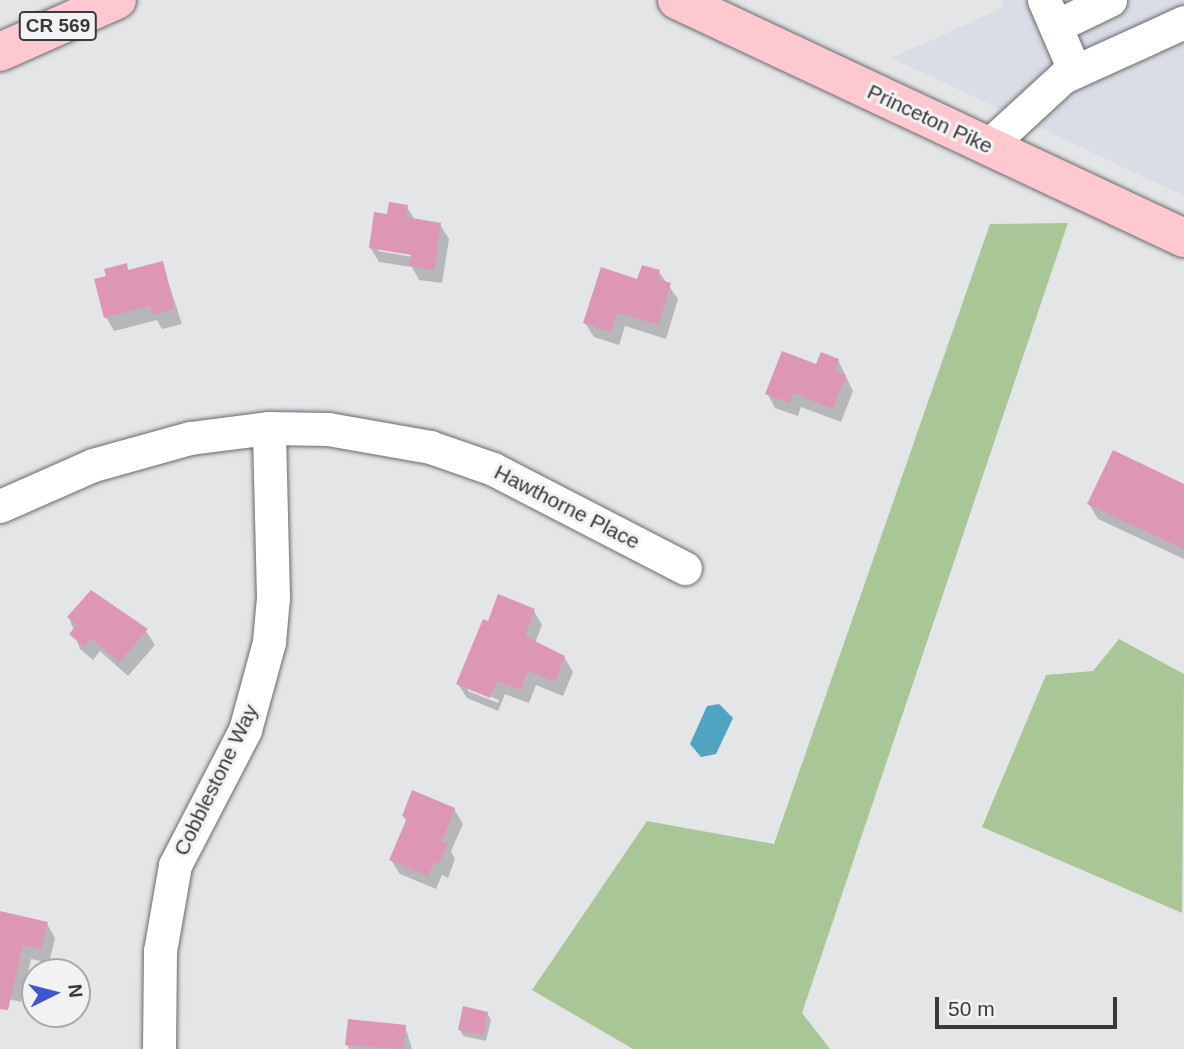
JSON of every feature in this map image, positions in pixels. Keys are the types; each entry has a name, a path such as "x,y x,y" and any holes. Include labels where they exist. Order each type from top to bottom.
{"main road":[{"name":"CR 569","path":"0,52 117,0"},
{"name":"Princeton Pike","path":"677,0 1184,238"}],"street":[{"path":"1075,72 1050,13 1110,0"},
{"path":"988,146 1063,77 1184,22"},
{"name":"Hawthorne Place","path":"0,506 141,449 269,428 328,429 430,447 526,483 685,568"},
{"name":"Cobblestone Way","path":"159,1049 160,951 175,865 245,730 269,642 273,597 269,428"}],"shaded area":[{"path":"1001,0 1184,0 1184,196 892,58 1004,7"}],"green space":[{"path":"1068,223 802,1013 830,1049 633,1049 532,990 647,821 774,844 990,224"},
{"path":"1119,639 1184,674 1182,913 982,827 1046,675 1093,671"}],"water":[{"path":"719,704 733,718 716,754 701,757 690,744 707,706"}],"building":[{"path":"389,202 408,205 406,217 441,223 434,270 409,266 411,255 369,248 374,212 387,214"},
{"path":"163,261 175,309 152,315 150,306 104,318 94,279 106,276 104,269 127,263 128,270"},
{"path":"642,265 660,270 658,279 671,283 658,325 617,312 611,332 583,323 601,267 637,279"},
{"path":"782,351 816,364 821,352 839,359 835,371 846,375 833,409 793,393 790,403 765,394"},
{"path":"1113,450 1184,484 1184,549 1087,504"},
{"path":"91,590 148,629 119,662 91,638 84,647 69,634 77,625 67,617"},
{"path":"498,594 535,609 525,636 565,656 555,682 528,671 521,690 497,681 490,698 456,684 483,619 488,621"},
{"path":"412,790 455,808 442,841 448,843 439,864 434,862 428,876 389,860 407,818 402,816"},
{"path":"0,911 48,922 41,949 23,945 8,1010 0,1009"},
{"path":"463,1006 488,1012 483,1035 458,1030"},
{"path":"348,1019 406,1025 403,1049 345,1045"}]}
